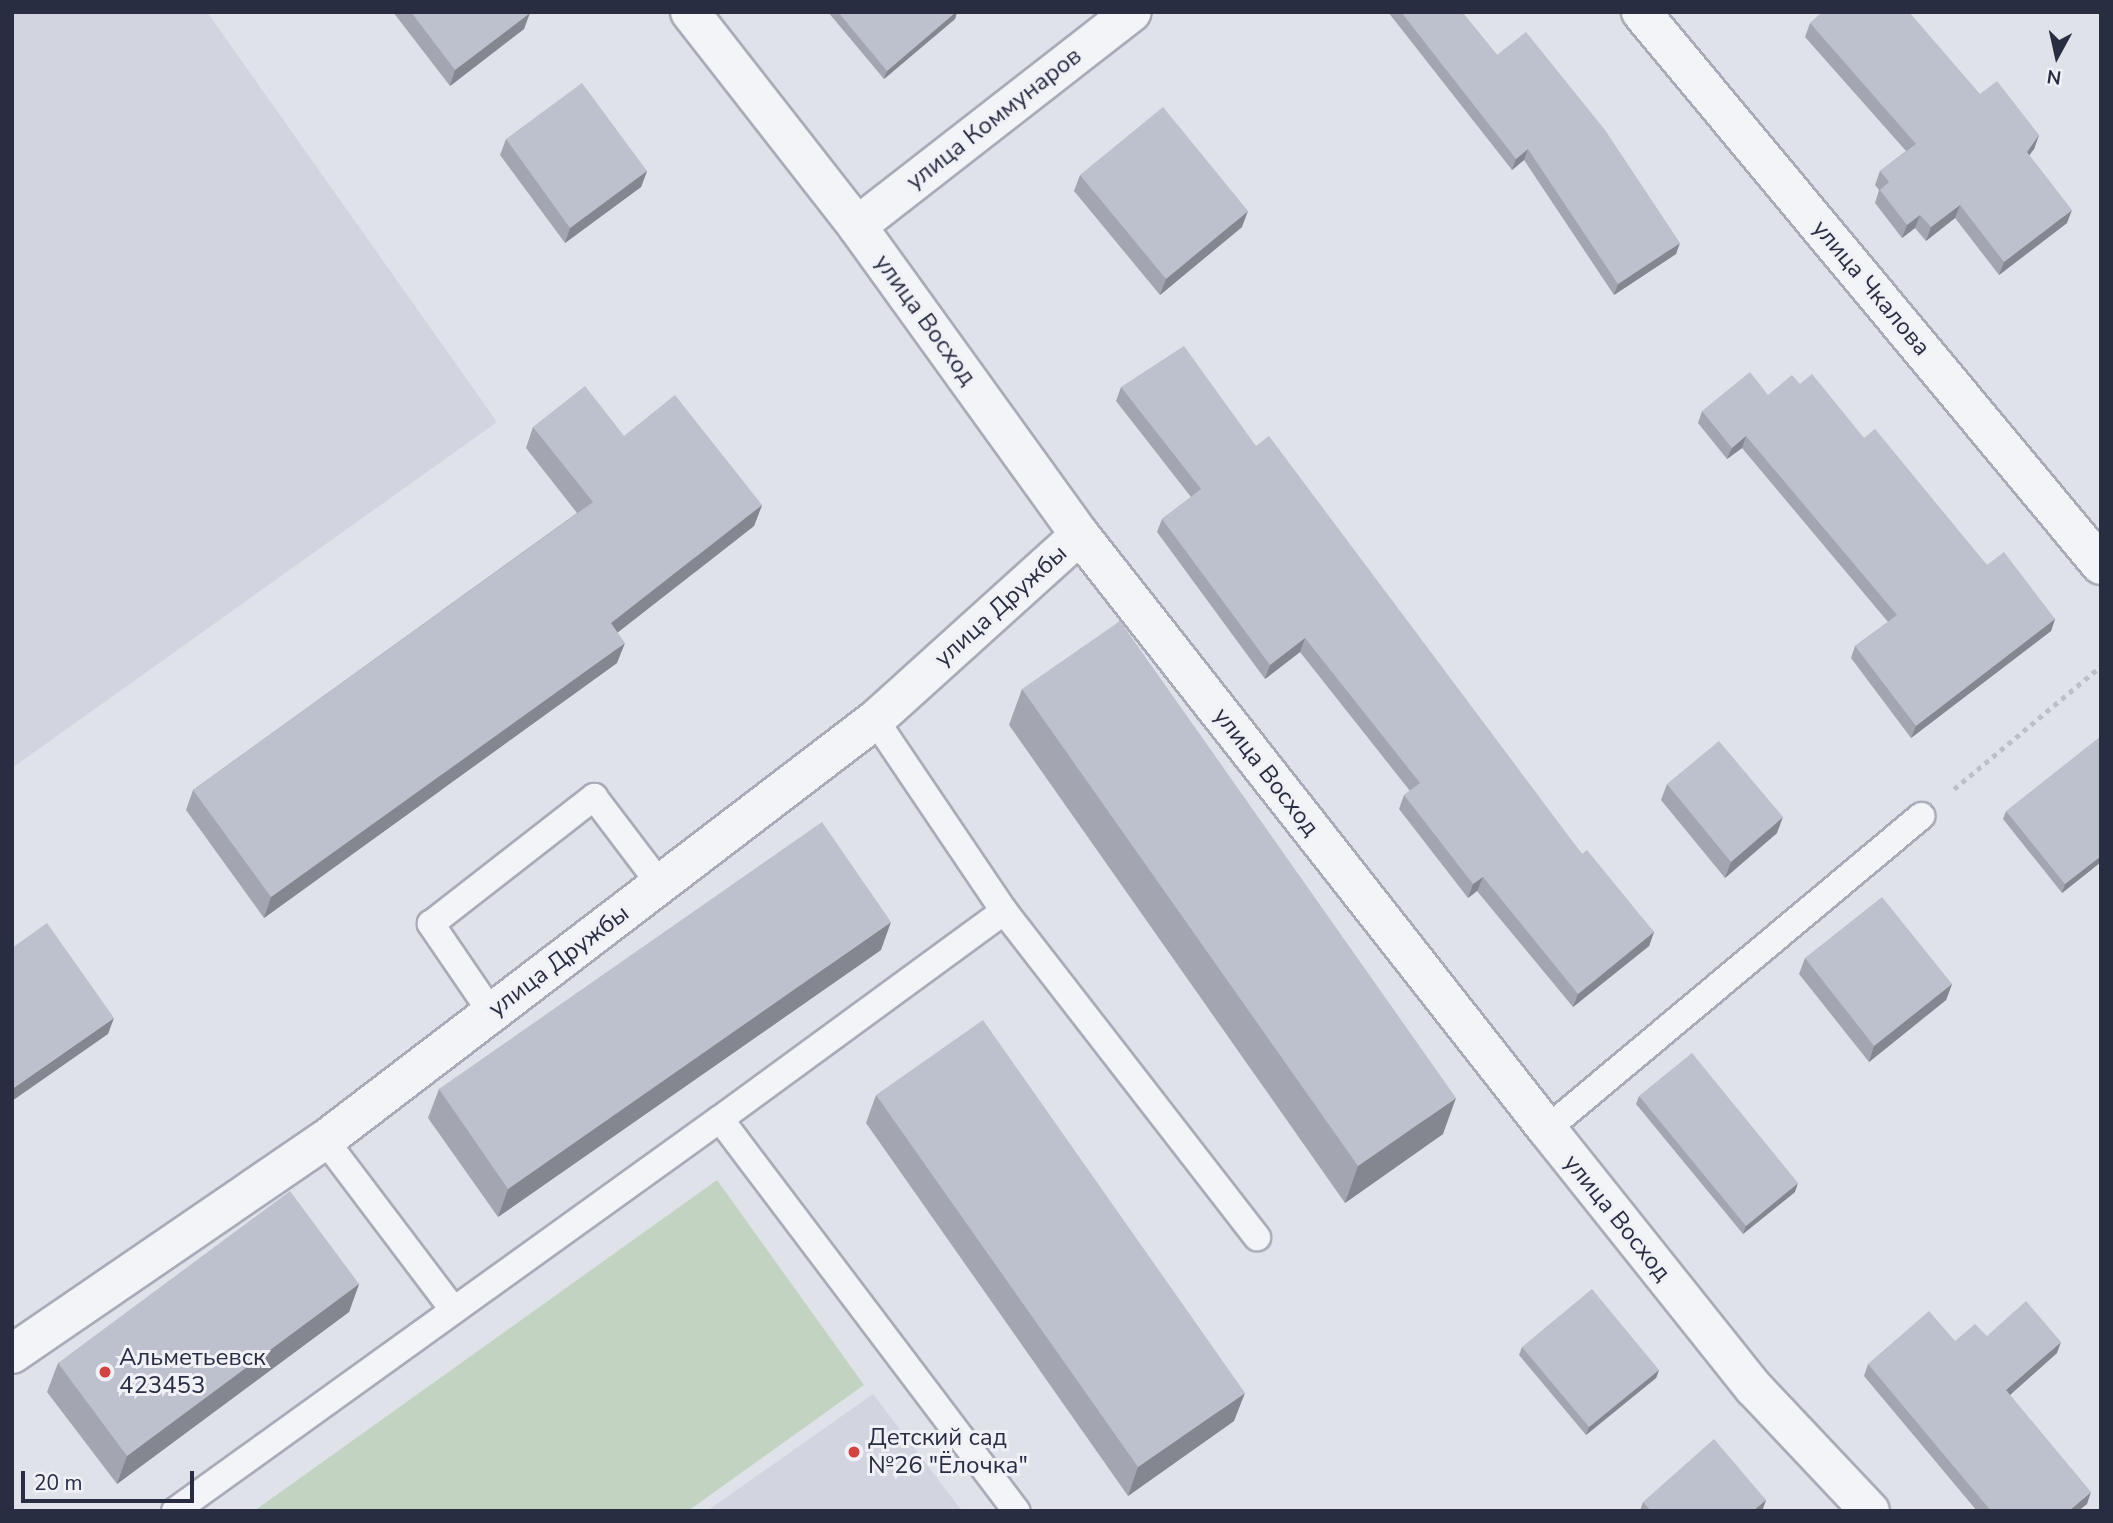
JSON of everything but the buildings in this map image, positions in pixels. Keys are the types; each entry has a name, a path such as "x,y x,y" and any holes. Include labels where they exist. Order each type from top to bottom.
{"street":[{"name":"улица Восход","path":"690,12 857,226 1080,535 1547,1129 1754,1388 1870,1511"},
{"name":"улица Коммунаров","path":"857,226 1132,12"},
{"name":"улица Чкалова","path":"1641,12 2101,565"},
{"name":"улица Дружбы","path":"12,1354 325,1140 875,720 1080,535"}],"lane":[{"path":"875,720 1004,911 1257,1237"},
{"path":"491,1012 431,924 594,797 660,884"},
{"path":"1547,1129 1921,816"},
{"path":"175,1511 1004,911"},
{"path":"720,1119 1017,1511"},
{"path":"325,1140 453,1309"}],"path":[{"path":"1921,816 2101,666"}],"shaded area":[{"path":"12,12 207,12 497,422 12,768"},
{"name":"Детский сад №26 \"Ёлочка\"","path":"873,1394 962,1511 707,1511"}],"green space":[{"path":"717,1180 864,1385 688,1511 254,1511"}],"place":[{"name":"Альметьевск 423453","path":"105,1372"},
{"name":"Детский сад №26 \"Ёлочка\"","path":"854,1452"}]}
